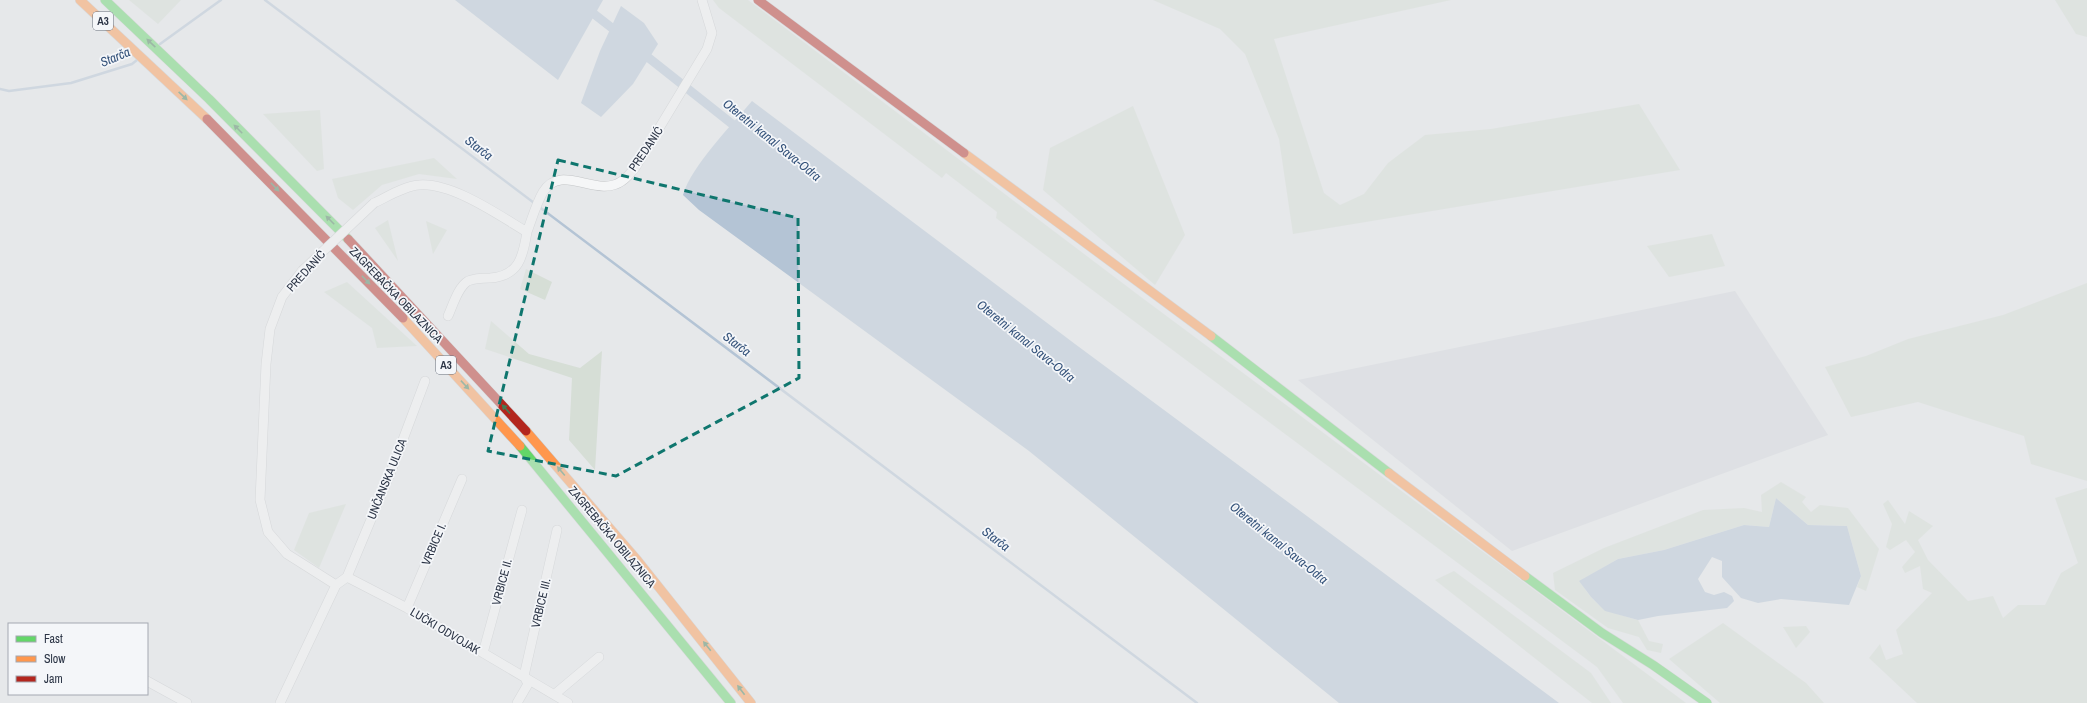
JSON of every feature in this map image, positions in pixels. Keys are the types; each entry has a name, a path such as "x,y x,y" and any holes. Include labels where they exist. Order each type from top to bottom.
{"main road":[{"name":"ZAGREBAČKA OBILAZNICA","path":"80,0 222,133 400,316 519,444 637,586 731,703"},
{"name":"ZAGREBAČKA OBILAZNICA","path":"104,0 165,56 358,248 426,320 532,438 636,560 751,703"},
{"path":"758,0 1213,338 1501,559 1602,633 1653,665 1707,703"}],"street":[{"name":"PREDANIĆ","path":"448,316 461,287 467,281 506,274 515,268 521,258 527,232 544,190 563,179 602,186 621,182 635,168 707,49 712,33 702,0"},
{"name":"PREDANIĆ","path":"336,585 287,554 268,532 260,500 266,364 270,329 282,297 302,271 374,203 401,190 419,185 441,188 470,198 527,232"},
{"name":"UNČANSKA ULICA","path":"347,577 390,474 425,381"},
{"name":"VRBICE I.","path":"407,608 462,479"},
{"name":"VRBICE II.","path":"483,653 522,510"},
{"name":"VRBICE III.","path":"517,703 528,684 524,676 557,530"},
{"path":"280,703 336,585 347,577"},
{"name":"LUČKI ODVOJAK","path":"347,577 407,608 568,703"},
{"path":"555,694 599,657"},
{"path":"148,682 187,703"}],"highlighted area":[{"path":"558,160 798,218 799,378 616,476 488,451"}],"shaded area":[{"path":"129,0 181,0 158,24"},
{"path":"713,0 748,0 1141,297 1686,703 1623,703 1597,667 996,218 997,212 946,173 942,178 719,8"},
{"path":"1153,0 1451,0 1274,39 1324,193 1340,205 1364,194 1388,163 1425,135 1491,129 1639,104 1680,170 1293,234 1279,139 1245,54 1220,29"},
{"path":"2055,0 2087,0 2087,37 2076,34"},
{"path":"1133,106 1185,235 1155,285 1043,190 1050,148"},
{"path":"320,110 324,169 317,171 263,114"},
{"path":"434,158 457,179 419,174 382,185 353,210 338,198 332,179"},
{"path":"388,220 398,261 375,228"},
{"path":"426,221 447,230 433,254"},
{"path":"1712,234 1725,266 1669,277 1647,246"},
{"path":"526,269 552,282 545,300 520,289"},
{"path":"347,282 417,346 377,348 372,328 324,292"},
{"path":"2087,283 2087,481 2031,464 2024,436 1918,402 1851,417 1825,367 1866,356 1908,339 2003,315"},
{"path":"1735,291 1828,435 1512,551 1298,380"},
{"path":"491,321 529,354 580,368 602,351 595,470 569,440 572,378 485,349"},
{"path":"1781,482 1806,497 1802,502 1811,512 1820,505 1848,508 1879,549 1866,591 1857,587 1861,576 1847,526 1808,525 1776,498 1769,527 1744,525 1664,550 1618,559 1580,581 1586,591 1598,604 1618,614 1638,620 1649,641 1663,644 1661,653 1647,650 1639,637 1608,628 1555,590 1553,573 1604,548 1703,510 1744,508 1762,512 1761,495"},
{"path":"2087,488 2087,703 1917,703 1869,658 1880,644 1886,660 1903,654 1896,630 1932,593 1923,589 1920,566 1905,573 1902,567 1915,552 1906,540 1890,550 1886,547 1892,524 1883,504 1888,500 1905,524 1909,511 1933,526 1918,540 1928,560 1968,601 1993,596 2003,618 2018,605 2045,605 2061,573 2078,563 2055,498"},
{"path":"346,504 319,568 294,550 309,513"},
{"path":"1454,571 1591,673 1611,703 1592,703 1435,580"},
{"path":"1723,623 1806,683 1824,703 1720,703 1669,659"},
{"path":"1806,626 1810,632 1796,648 1783,627"}],"water":[{"path":"455,0 603,0 558,80"},
{"path":"621,6 644,23 658,44 633,84 601,117 581,103 600,51"},
{"path":"752,101 1075,344 1559,703 1339,703 1029,451 699,210 683,195 688,183 703,159"},
{"path":"1776,498 1808,525 1847,526 1861,576 1849,605 1781,599 1758,603 1741,598 1722,577 1722,561 1712,557 1698,579 1705,592 1714,595 1724,592 1732,596 1734,601 1727,608 1658,616 1638,620 1605,611 1591,597 1579,581 1618,559 1664,550 1744,525 1769,527"}],"waterway":[{"name":"Starča","path":"160,44 221,0"},
{"name":"Starča","path":"265,0 1197,703"},
{"name":"Oteretni kanal Sava-Odra","path":"576,0 621,35"},
{"name":"Oteretni kanal Sava-Odra","path":"640,51 741,131"},
{"name":"Starča","path":"0,89 9,91 71,83 132,64 137,60"}],"traffic: fast":[{"path":"105,0 209,99 348,239"},
{"path":"1211,336 1389,473"},
{"path":"520,446 731,703"},
{"path":"1525,576 1602,633 1653,665 1707,703"}],"traffic: slow":[{"path":"80,0 207,119"},
{"path":"964,153 1211,336"},
{"path":"403,318 520,446"},
{"path":"526,431 638,561 751,703"},
{"path":"1389,473 1525,576"}],"traffic: jam":[{"path":"758,0 964,153"},
{"path":"207,119 403,318"},
{"path":"348,239 526,431"}]}
